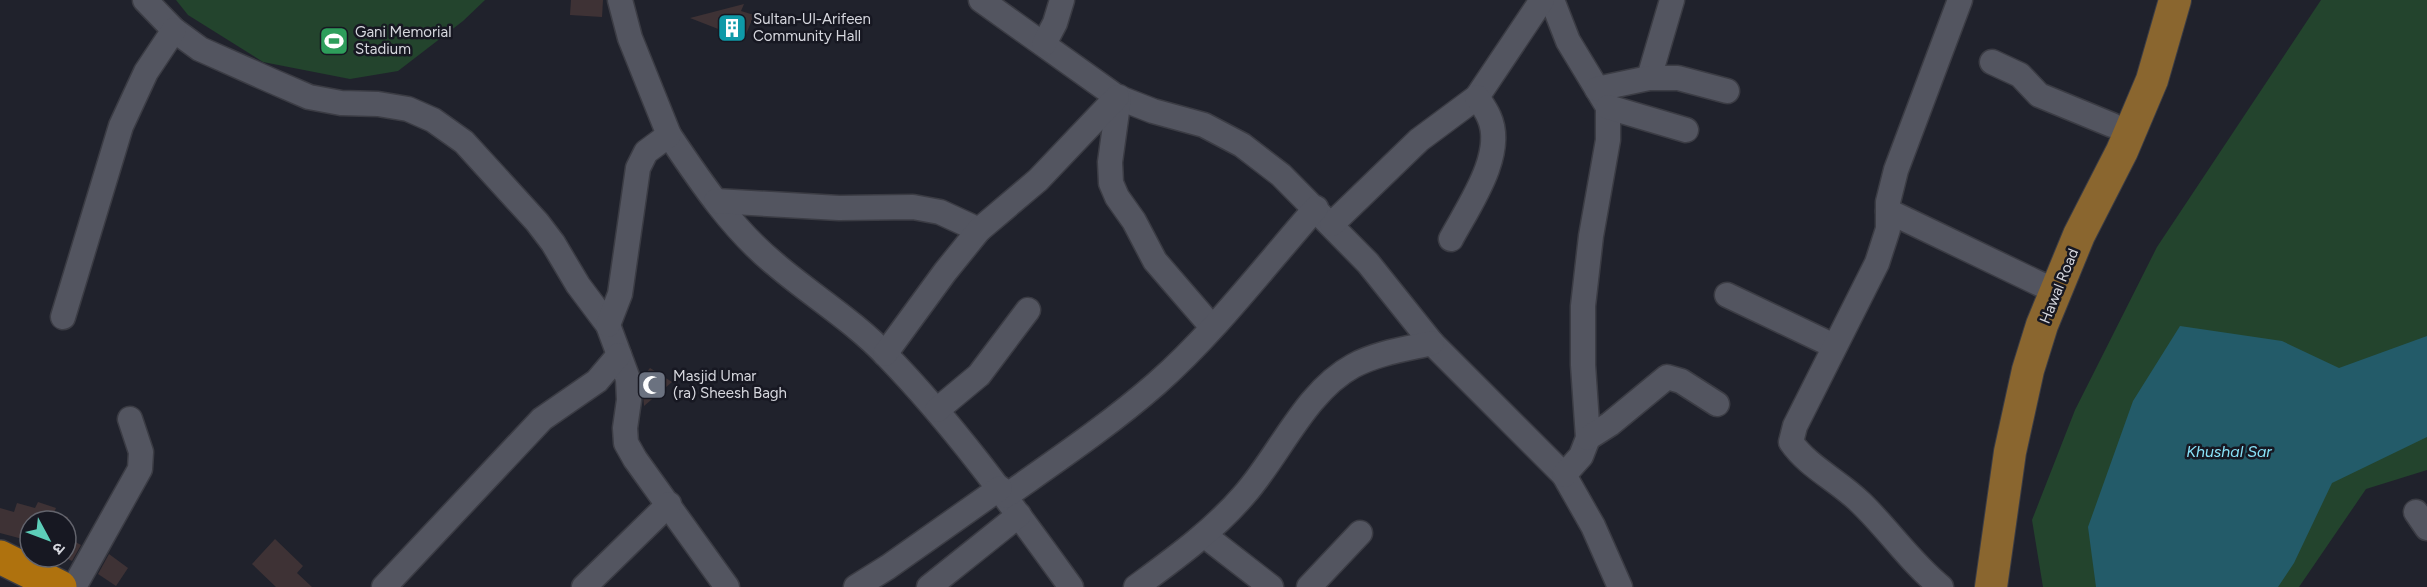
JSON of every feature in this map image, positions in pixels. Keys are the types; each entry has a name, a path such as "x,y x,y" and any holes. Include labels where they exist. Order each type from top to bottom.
{"highway":[{"path":"0,557 60,587"},
{"path":"0,576 22,587"}],"main road":[{"name":"Hawal Road","path":"1991,587 2010,452 2028,370 2042,325 2049,287 2145,42 2157,0"},
{"name":"Hawal Road","path":"1972,587 1999,425 2024,328 2079,235 2122,151 2152,80 2175,0"}],"street":[{"path":"145,0 174,30 201,49 309,96 341,103 378,104 408,109 434,120 464,142 537,222 608,325 628,379 626,443 634,459 728,587"},
{"path":"620,0 630,38 669,135 716,201 741,233 774,264 885,354 937,410 1008,500 1071,587"},
{"path":"981,0 1118,97 1153,111 1204,125 1242,145 1281,175 1368,263 1432,343 1564,474 1593,526 1620,587"},
{"path":"1044,44 1055,23 1062,0"},
{"path":"856,587 1008,500 1109,423 1158,382 1324,216 1477,97 1542,0"},
{"path":"1552,0 1568,41 1602,98 1608,140 1591,236 1582,306 1588,438 1581,456 1564,474"},
{"path":"1649,78 1672,0"},
{"path":"1941,587 1912,560 1892,535 1859,501 1799,454 1791,442 1795,426 1877,263 1887,229 1896,170 1960,0"},
{"path":"63,317 121,126 146,72 174,30"},
{"path":"1992,62 2020,75 2039,95 2112,125"},
{"path":"1602,98 1649,78 1678,78 1727,91"},
{"path":"885,354 979,230 1038,180 1118,97"},
{"path":"1118,97 1110,162 1111,183 1116,197 1134,221 1155,261 1212,327"},
{"path":"1451,239 1484,176 1492,154 1494,137 1490,117 1477,97"},
{"path":"1602,98 1686,130"},
{"path":"608,325 620,294 638,168 646,152 669,135"},
{"path":"716,201 839,208 913,207 940,212 979,230"},
{"path":"1888,212 2049,287"},
{"path":"1727,295 1834,346"},
{"path":"937,410 979,375 1028,310"},
{"path":"1136,587 1204,535 1245,495 1312,403 1332,381 1353,366 1384,354 1432,343"},
{"path":"384,587 542,419 597,381 619,355"},
{"path":"1588,438 1610,424 1667,377 1681,381 1717,404"},
{"path":"74,587 140,469 141,452 130,419"},
{"path":"929,587 1008,500"},
{"path":"584,587 669,504"},
{"path":"1309,587 1360,533"},
{"path":"1204,535 1271,587"}],"green space":[{"name":"Gani Memorial Stadium","path":"176,0 485,0 463,21 398,71 350,79 263,62 188,15"},
{"path":"2321,0 2427,0 2427,470 2366,489 2299,587 2043,587 2032,520 2075,410 2157,247"}],"water":[{"name":"Khushal Sar","path":"2180,326 2282,341 2339,368 2427,336 2427,437 2332,483 2294,563 2278,587 2096,587 2088,527 2133,401"}],"building":[{"path":"571,0 603,0 602,17 570,15"},
{"name":"Sultan-Ul-Arifeen Community Hall","path":"744,4 741,11 754,15 744,39 690,18"},
{"name":"Masjid Umar (ra) Sheesh Bagh","path":"650,368 672,382 644,406 642,378"},
{"path":"38,502 56,508 18,509 18,538 0,533 0,508 14,512 17,503 35,508"},
{"path":"275,539 303,566 297,573 312,587 276,587 252,564"},
{"path":"109,554 128,568 116,586 98,574"}],"place":[{"name":"Sultan-Ul-Arifeen Community Hall","path":"732,28"},
{"name":"Gani Memorial Stadium","path":"334,41"},
{"name":"Masjid Umar (ra) Sheesh Bagh","path":"652,385"}]}
